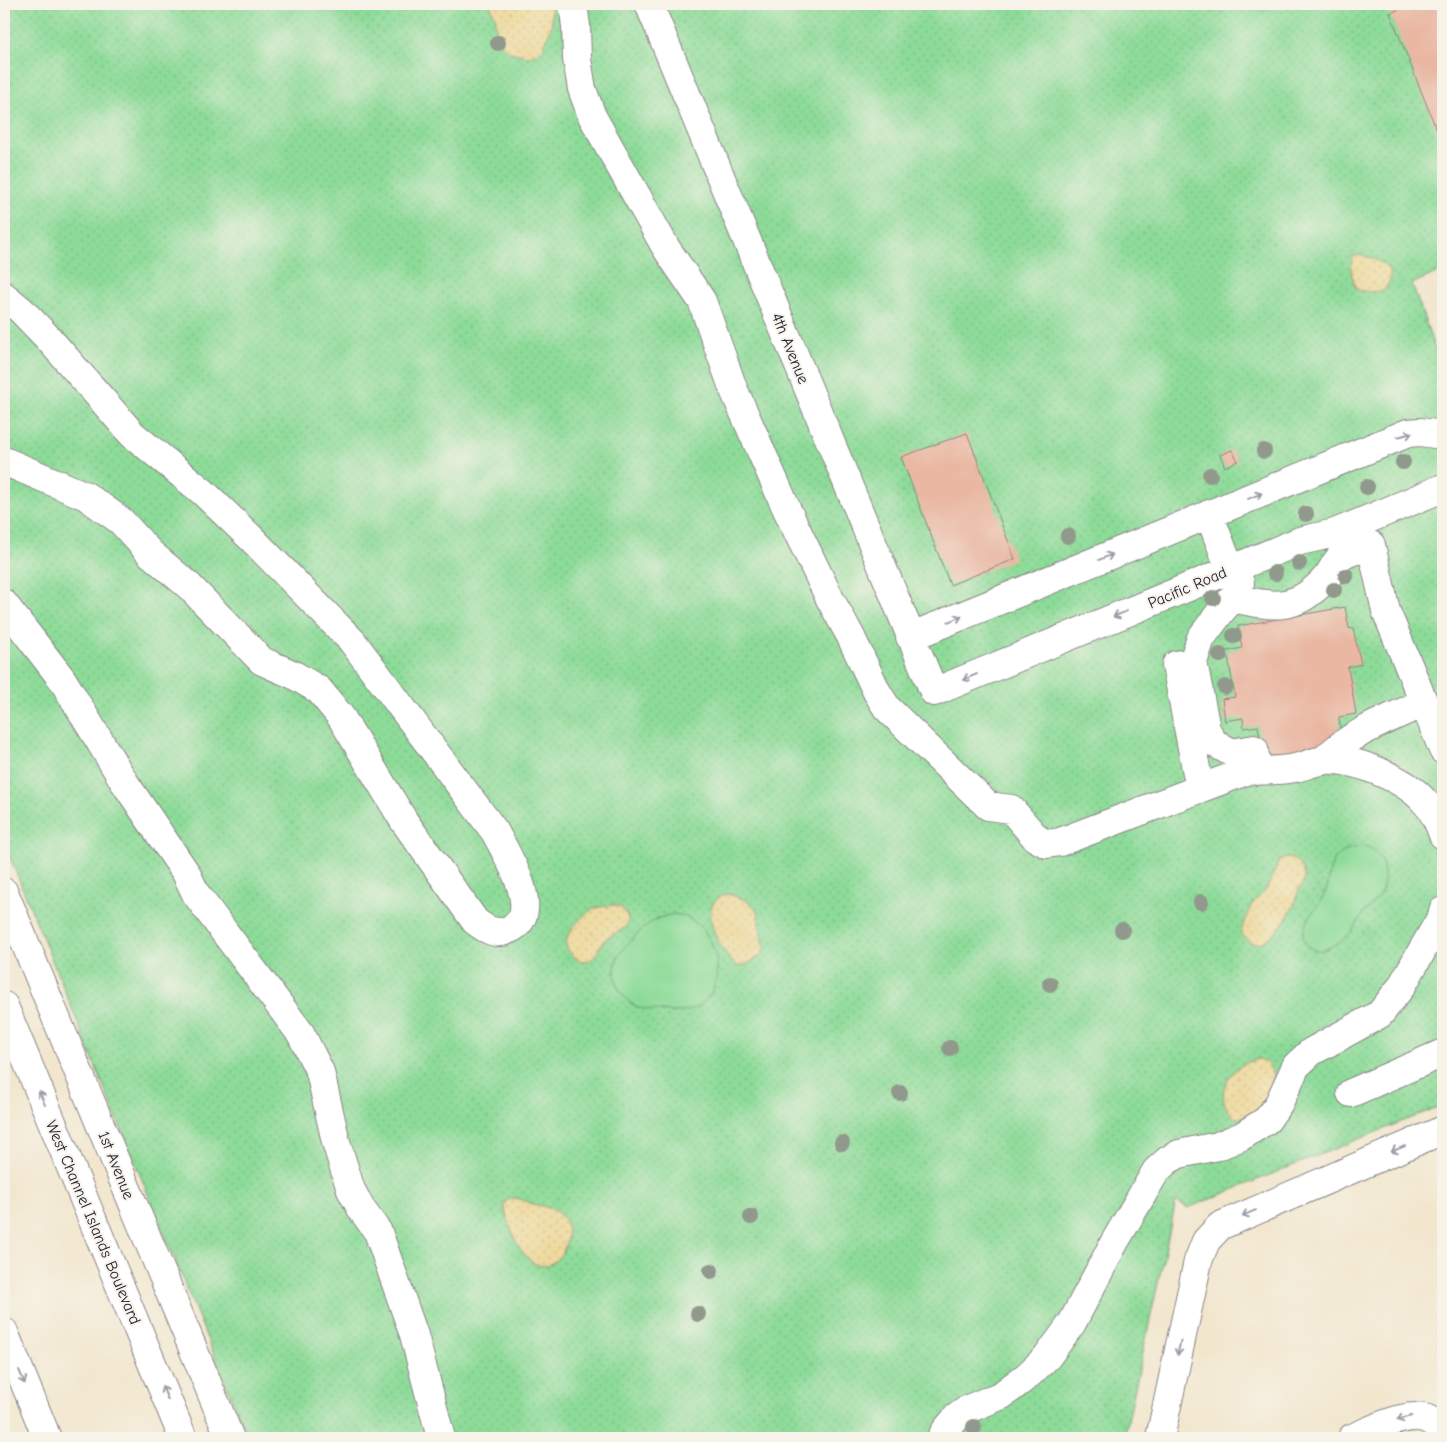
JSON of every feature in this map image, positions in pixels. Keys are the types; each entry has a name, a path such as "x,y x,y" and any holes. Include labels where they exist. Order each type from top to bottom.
{"street":[{"path":"574,4 577,59 582,89 592,116 666,248 702,301 713,326 733,388 772,477 877,692 887,708 988,806 1011,809 1036,838 1047,844 1060,842 1249,770 1272,772 1323,760 1342,760 1366,766 1383,773 1408,788 1425,801 1443,835"},
{"name":"4th Avenue","path":"649,4 934,692"},
{"path":"4,296 21,310 48,338 132,434 203,492 352,641 495,832 511,862 524,896 524,912 520,922 502,933 486,930 475,921 404,821 341,717 319,690 262,661 188,586 150,553 121,521 86,496 4,461"},
{"path":"910,637 1408,434 1420,432 1443,435"},
{"name":"Pacific Road","path":"934,692 1230,569 1300,541 1335,533 1443,488"},
{"path":"1210,514 1230,569 1245,590 1268,598 1292,593 1316,573 1335,533"},
{"path":"1257,771 1254,749 1232,752 1213,742 1206,730 1193,662 1201,638 1222,610 1234,598 1271,606 1292,603 1311,592 1327,578 1341,557 1372,544 1386,611 1443,750"},
{"path":"4,604 62,679 125,783 186,873 196,894 301,1034 320,1072 336,1142 351,1190 362,1210 378,1232 389,1262 414,1335 441,1438"},
{"path":"1193,662 1176,665 1200,789"},
{"path":"1323,760 1333,749 1374,726 1424,703"},
{"name":"1st Avenue","path":"4,892 230,1438"},
{"path":"941,1438 957,1418 968,1409 1002,1395 1027,1376 1048,1356 1072,1323 1114,1243 1156,1171 1168,1160 1179,1154 1218,1146 1242,1136 1267,1120 1279,1103 1296,1066 1311,1052 1380,1014 1401,987 1443,911"},
{"name":"West Channel Islands Boulevard","path":"4,1006 183,1438"},
{"path":"1351,1092 1443,1053"},
{"path":"1160,1438 1198,1261 1206,1241 1220,1226 1443,1130"},
{"path":"4,1332 47,1438"},
{"path":"1352,1438 1390,1422 1415,1415 1434,1423 1443,1438"}],"green space":[{"path":"4,4 1443,4 1443,270 1412,284 1443,372 1443,1105 1188,1208 1176,1201 1124,1438 248,1438 4,843"},
{"path":"1364,846 1375,852 1382,863 1384,884 1382,890 1350,933 1342,940 1326,949 1315,950 1310,948 1303,939 1303,932 1308,920 1326,891 1332,865 1343,852"},
{"path":"674,914 692,920 705,933 714,950 717,969 714,987 704,1002 686,1011 661,1011 639,1007 627,1000 619,989 615,977 618,957 627,944 649,924 664,916"}],"sand":[{"path":"490,4 551,4 552,25 543,48 537,54 528,56 509,52 496,35 496,20"},
{"path":"1360,255 1374,259 1386,266 1390,276 1389,283 1384,290 1372,292 1357,290 1352,278 1352,265 1353,256"},
{"path":"1286,858 1293,859 1302,868 1304,882 1298,890 1296,901 1289,914 1279,928 1266,940 1253,943 1241,933 1244,922 1252,904 1266,890 1279,861"},
{"path":"727,894 742,898 751,904 759,916 764,949 762,955 745,965 737,966 730,959 723,950 713,928 712,907 717,899"},
{"path":"616,905 627,915 627,925 605,939 596,955 589,961 583,961 573,956 567,949 566,941 577,923 593,909"},
{"path":"1259,1059 1266,1062 1272,1073 1271,1087 1265,1108 1237,1119 1228,1111 1224,1102 1226,1083 1239,1067"},
{"path":"511,1198 549,1208 558,1213 565,1221 567,1241 557,1259 549,1264 540,1265 525,1256 511,1229 504,1207 506,1201"}],"building":[{"path":"1412,4 1443,4 1443,146 1390,13"},
{"path":"967,433 1015,559 950,585 901,457"},
{"path":"1232,450 1238,461 1225,467 1220,455"},
{"path":"1345,607 1349,628 1353,629 1361,664 1348,667 1356,714 1339,717 1341,741 1325,751 1265,765 1258,726 1244,728 1243,718 1225,721 1222,699 1235,697 1227,651 1242,648 1238,626"}]}
